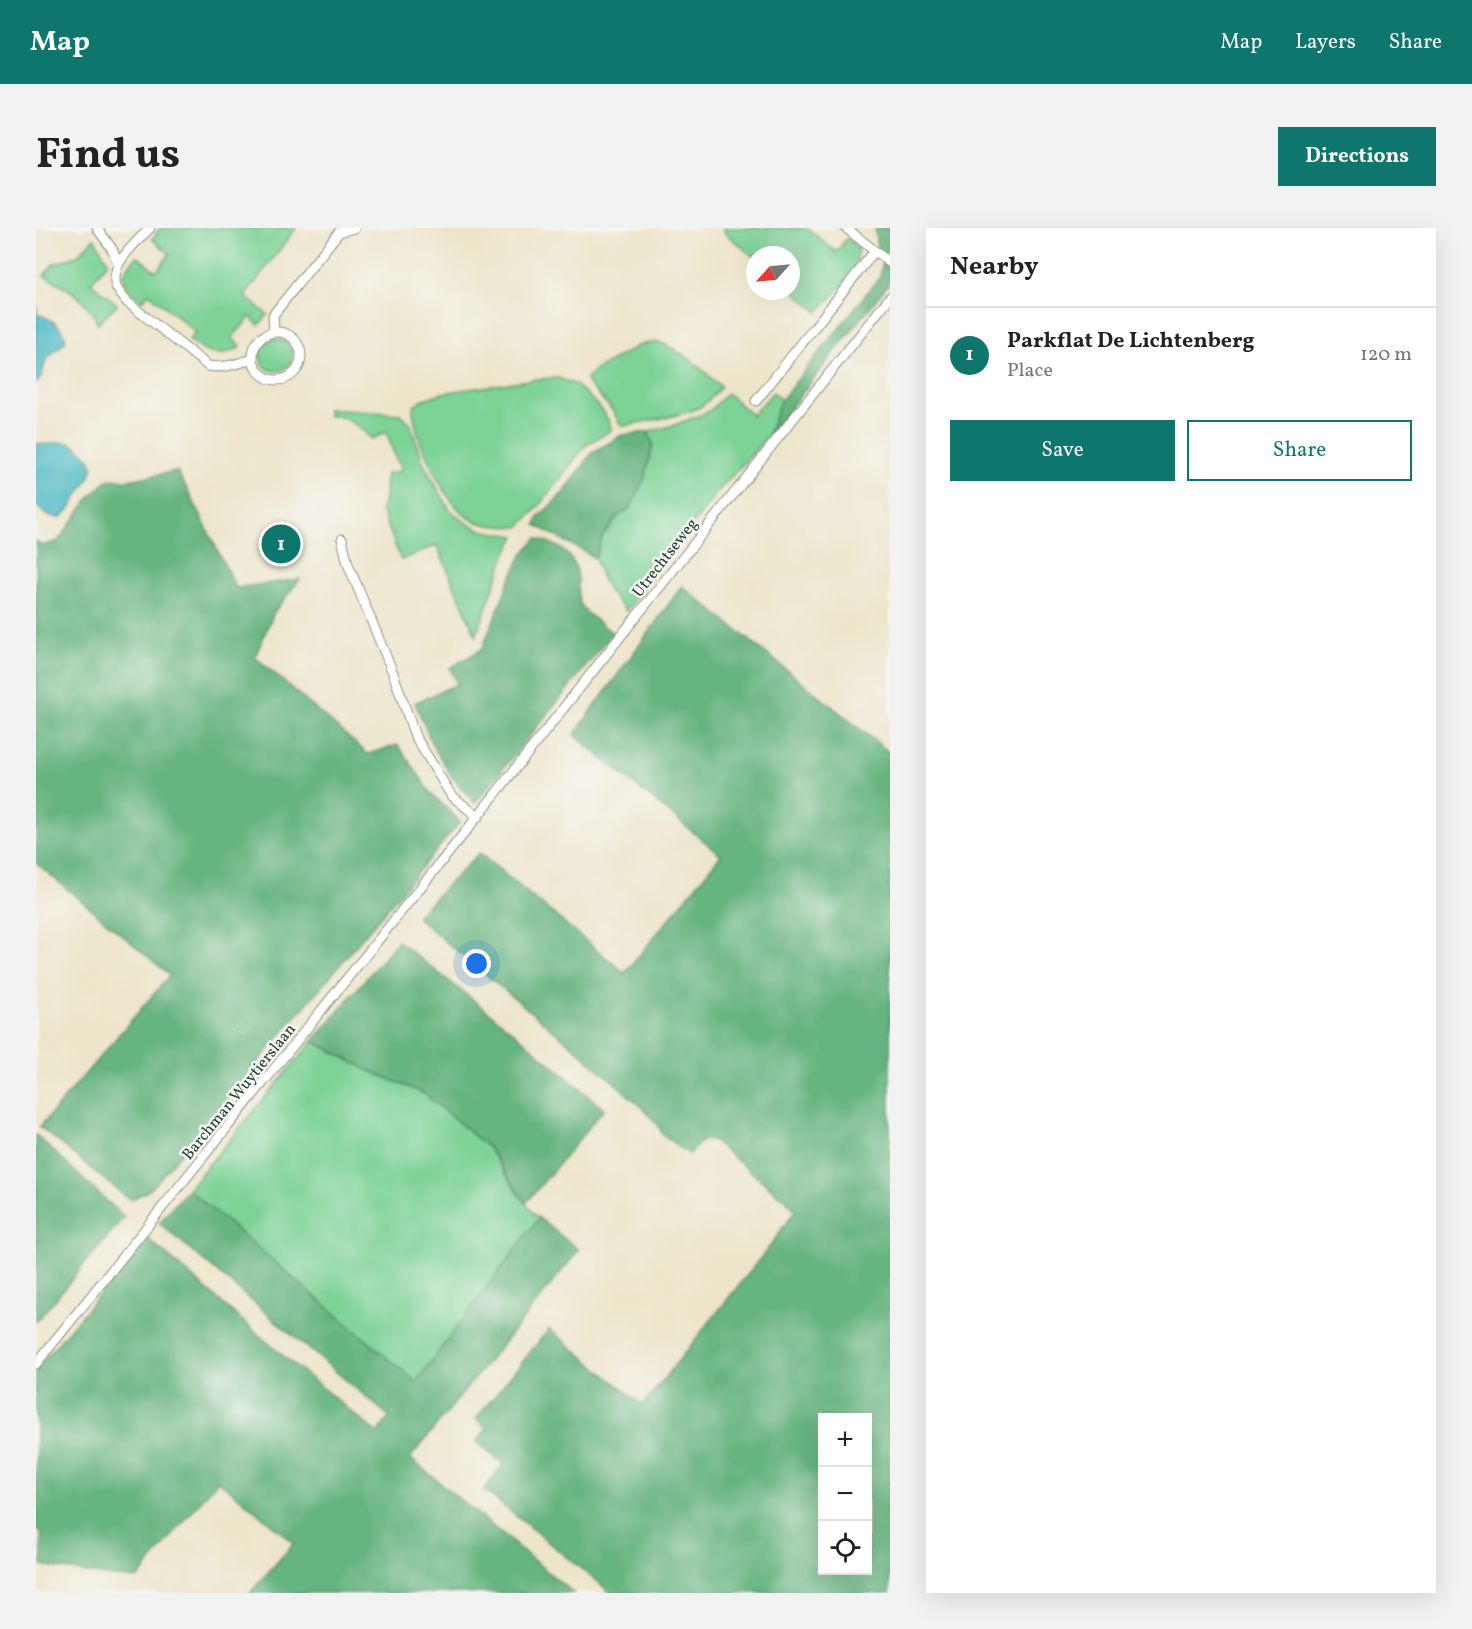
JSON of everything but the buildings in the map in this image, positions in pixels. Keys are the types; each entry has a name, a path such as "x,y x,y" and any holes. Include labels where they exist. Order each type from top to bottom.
{"lane":[{"path":"97,228 112,249 118,263"},
{"path":"150,228 118,263 115,276 117,289 127,302 208,366 225,367 253,359"},
{"path":"274,332 273,315 339,232 355,228"},
{"path":"846,228 890,264"},
{"path":"756,401 874,252"},
{"name":"Utrechtseweg","path":"462,836 890,297"},
{"path":"274,332 283,332 292,336 301,352 301,362 297,371 281,380 271,380 263,375 256,368 253,359 258,341 274,332"},
{"path":"342,539 348,564 416,736 451,795 478,817"},
{"name":"Barchman Wuytierslaan","path":"36,1364 462,836"}],"green space":[{"path":"160,228 296,228 245,296 268,315 259,325 250,317 232,338 241,347 220,354 202,350 189,340 195,332 149,293 142,301 128,289 123,275 137,256 156,271 170,254 152,239"},
{"path":"723,228 807,228 836,252 847,238 858,248 856,271 818,312 800,297 800,246 746,246 746,250 725,233"},
{"path":"875,228 890,228 890,282 768,436 781,400 880,277 883,260 876,242"},
{"path":"94,238 108,262 91,283 117,304 98,324 83,301 61,284 44,276 53,264 77,256"},
{"path":"276,339 287,344 292,355 287,366 276,371 265,366 260,355 265,344"},
{"path":"659,342 684,355 721,387 706,403 693,410 624,426 620,424 613,411 586,379 594,371 641,344"},
{"path":"558,378 576,385 592,400 607,418 611,430 586,445 535,511 519,527 487,525 469,518 450,498 432,468 419,435 413,407 421,400 442,393 535,379"},
{"path":"773,392 781,400 768,436 719,490 626,611 609,592 595,558 602,537 619,516 631,507 645,478 653,444 648,432 675,425 710,411 727,393 752,415"},
{"path":"328,409 401,414 410,423 424,465 450,510 468,524 484,531 516,536 506,554 476,636 437,545 401,560 381,509 385,499 386,474 401,471 386,432 372,439 347,419 328,416"},
{"path":"648,432 653,444 645,478 631,507 618,516 602,537 595,558 536,525 539,517 565,491 592,453 622,435"},
{"path":"177,471 236,588 300,579 274,612 255,657 368,754 398,745 431,793 460,822 150,1190 130,1200 40,1127 170,975 36,863 36,541 42,546 58,541 90,497 109,479 128,480"},
{"path":"537,538 552,543 574,562 578,578 579,602 592,617 613,633 475,803 452,777 432,744 415,703 457,684 450,668 482,649 510,579 523,554"},
{"path":"682,586 890,753 890,1593 611,1593 484,1490 503,1464 476,1442 487,1429 476,1419 549,1329 643,1405 767,1250 795,1211 790,1204 711,1139 702,1141 689,1154 663,1135 644,1109 581,1053 416,917 479,853 625,973 721,855 574,735"},
{"path":"398,941 509,1028 604,1109 526,1203 488,1147 423,1093 368,1070 313,1041"},
{"path":"313,1041 368,1070 423,1093 488,1147 514,1187 539,1218 416,1382 188,1189"},
{"path":"36,1135 124,1217 36,1322"},
{"path":"188,1189 416,1382 539,1218 579,1250 410,1458 573,1593 250,1593 294,1543 218,1480 137,1579 42,1565 41,1533 36,1529 36,1369 147,1238 377,1433 390,1417 159,1223"}],"water":[{"path":"36,302 37,314 55,323 66,340 48,358 42,376 36,383"},
{"path":"36,443 72,444 87,455 92,464 89,478 69,509 59,518 46,515 36,505"}],"place":[{"name":"Parkflat De Lichtenberg","path":"281,544"}]}
